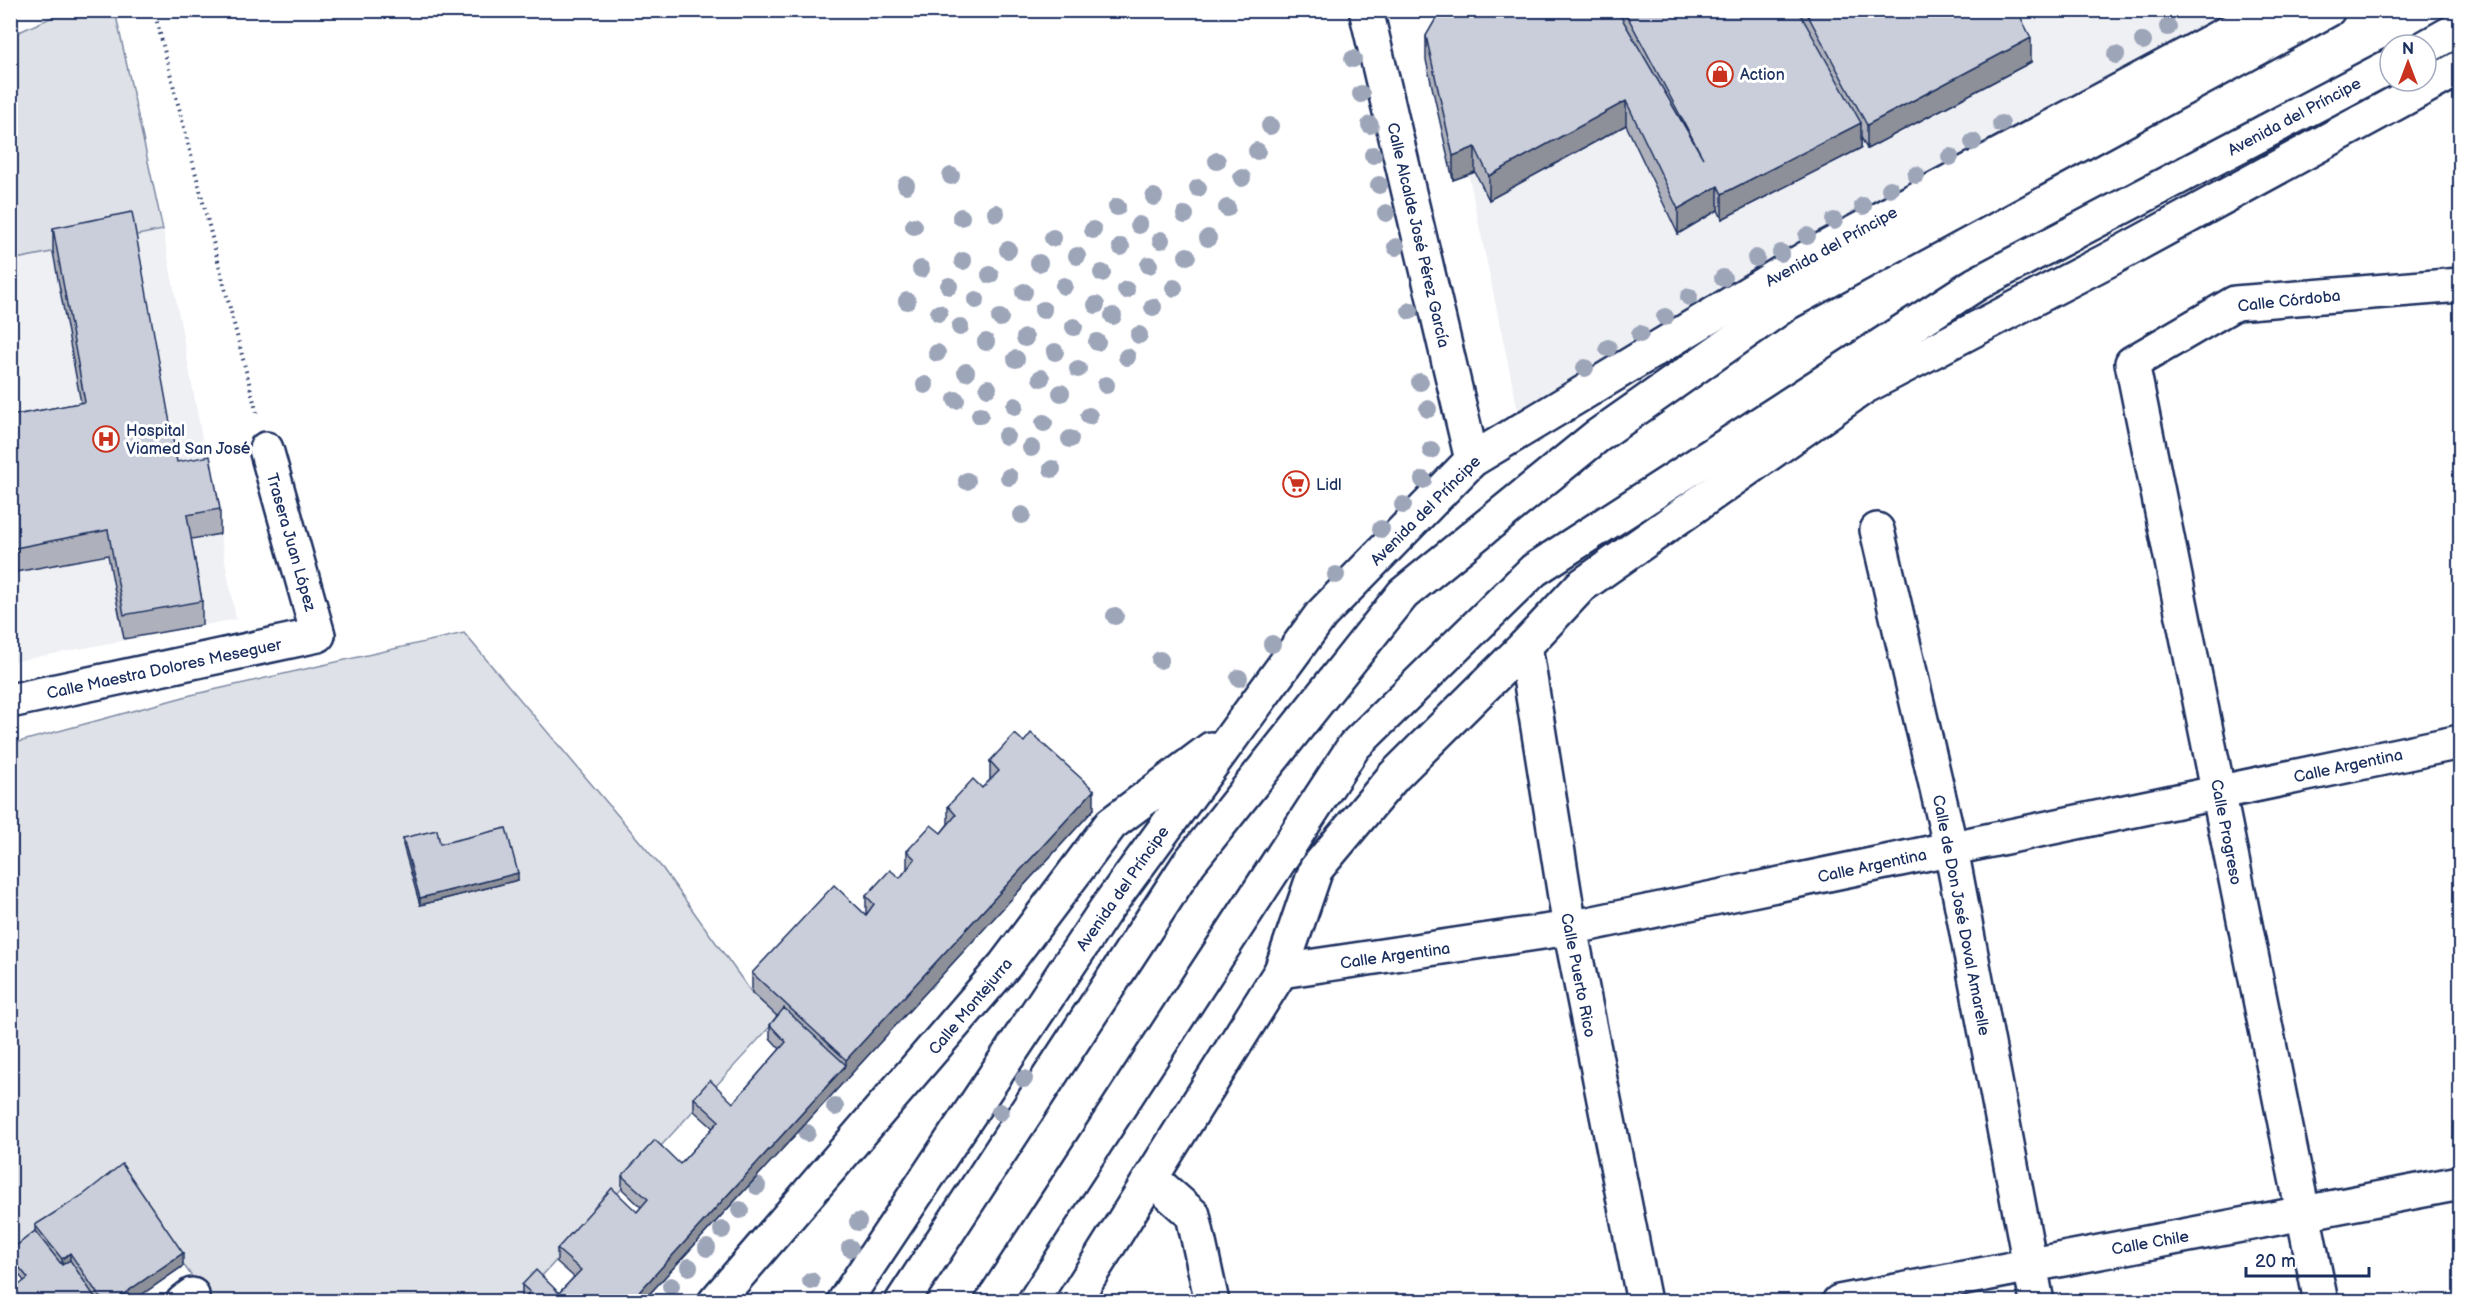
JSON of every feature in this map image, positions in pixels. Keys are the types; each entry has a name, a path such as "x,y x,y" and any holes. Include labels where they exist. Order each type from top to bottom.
{"street":[{"name":"Calle Alcalde José Pérez García","path":"1366,10 1472,460"},
{"name":"Avenida del Príncipe","path":"844,1302 1106,909 1321,615 1472,460 1807,258 2270,10"},
{"name":"Avenida del Príncipe","path":"902,1302 1189,863 1404,594 1596,437 1787,303 2328,10"},
{"path":"2438,40 2460,28"},
{"path":"1073,1302 1281,972 1316,869 1394,776 1525,646 1581,586 1864,387 2108,260 2460,69"},
{"name":"Avenida del Príncipe","path":"992,1302 1354,746 1534,570 1976,284 2378,72"},
{"name":"Calle Córdoba","path":"2132,363 2235,303 2460,285"},
{"name":"Calle Progreso","path":"2132,363 2321,1302"},
{"name":"Trasera Juan López","path":"266,449 318,635"},
{"name":"Calle de Don José Doval Amarelle","path":"1877,530 1951,849 2037,1302"},
{"name":"Calle Maestra Dolores Meseguer","path":"10,701 318,635"},
{"name":"Calle Puerto Rico","path":"1525,646 1569,928 1644,1302"},
{"name":"Calle Montejurra","path":"714,1302 1005,965 1111,824 1239,728"},
{"name":"Calle Argentina","path":"1281,972 1569,928 2460,742"},
{"path":"1151,1179 1193,1215 1212,1302"},
{"name":"Calle Chile","path":"1839,1302 2460,1183"}],"path":[{"path":"154,10 266,449"}],"shaded area":[{"path":"1434,10 2280,11 1522,430"},
{"path":"66,11 115,11 163,230 11,260 10,36"},
{"name":"Hospital Viamed San José","path":"163,230 236,619 11,662 11,260"},
{"path":"464,633 663,869 752,993 779,1017 519,1301 209,1301 122,1177 11,1258 11,744 191,695"}],"building":[{"path":"1441,10 1617,10 1703,158 1624,10 1798,10 1861,123 1722,194 1718,186 1678,209 1626,101 1489,176 1475,147 1453,156 1426,36"},
{"path":"1805,10 2017,10 2031,38 1867,125"},
{"path":"132,212 177,462 210,456 220,509 187,515 202,601 124,615 108,530 10,549 10,416 85,402 53,228"},
{"path":"1031,733 1094,790 846,1060 752,973 834,885 866,915 874,904 866,896 890,870 900,878 915,859 907,851 931,825 941,833 956,815 948,806 973,779 982,788 999,771 990,761 1015,734 1024,742"},
{"path":"506,828 518,873 420,898 403,838 437,830 440,844"},
{"path":"784,1008 846,1065 630,1302 520,1302 530,1292 522,1285 536,1270 559,1293 581,1270 557,1249 612,1188 637,1212 648,1199 622,1176 655,1140 680,1164 719,1121 694,1098 710,1080 733,1103 786,1042 770,1025"},
{"path":"122,1164 183,1253 112,1302 103,1302 70,1253 62,1259 35,1225 83,1195"},
{"path":"35,1231 62,1265 70,1260 98,1302 10,1302 10,1292 28,1278 10,1256 10,1251"}],"place":[{"name":"Action","path":"1720,74"},
{"name":"Hospital Viamed San José","path":"106,439"},
{"name":"Lidl","path":"1296,484"}]}
